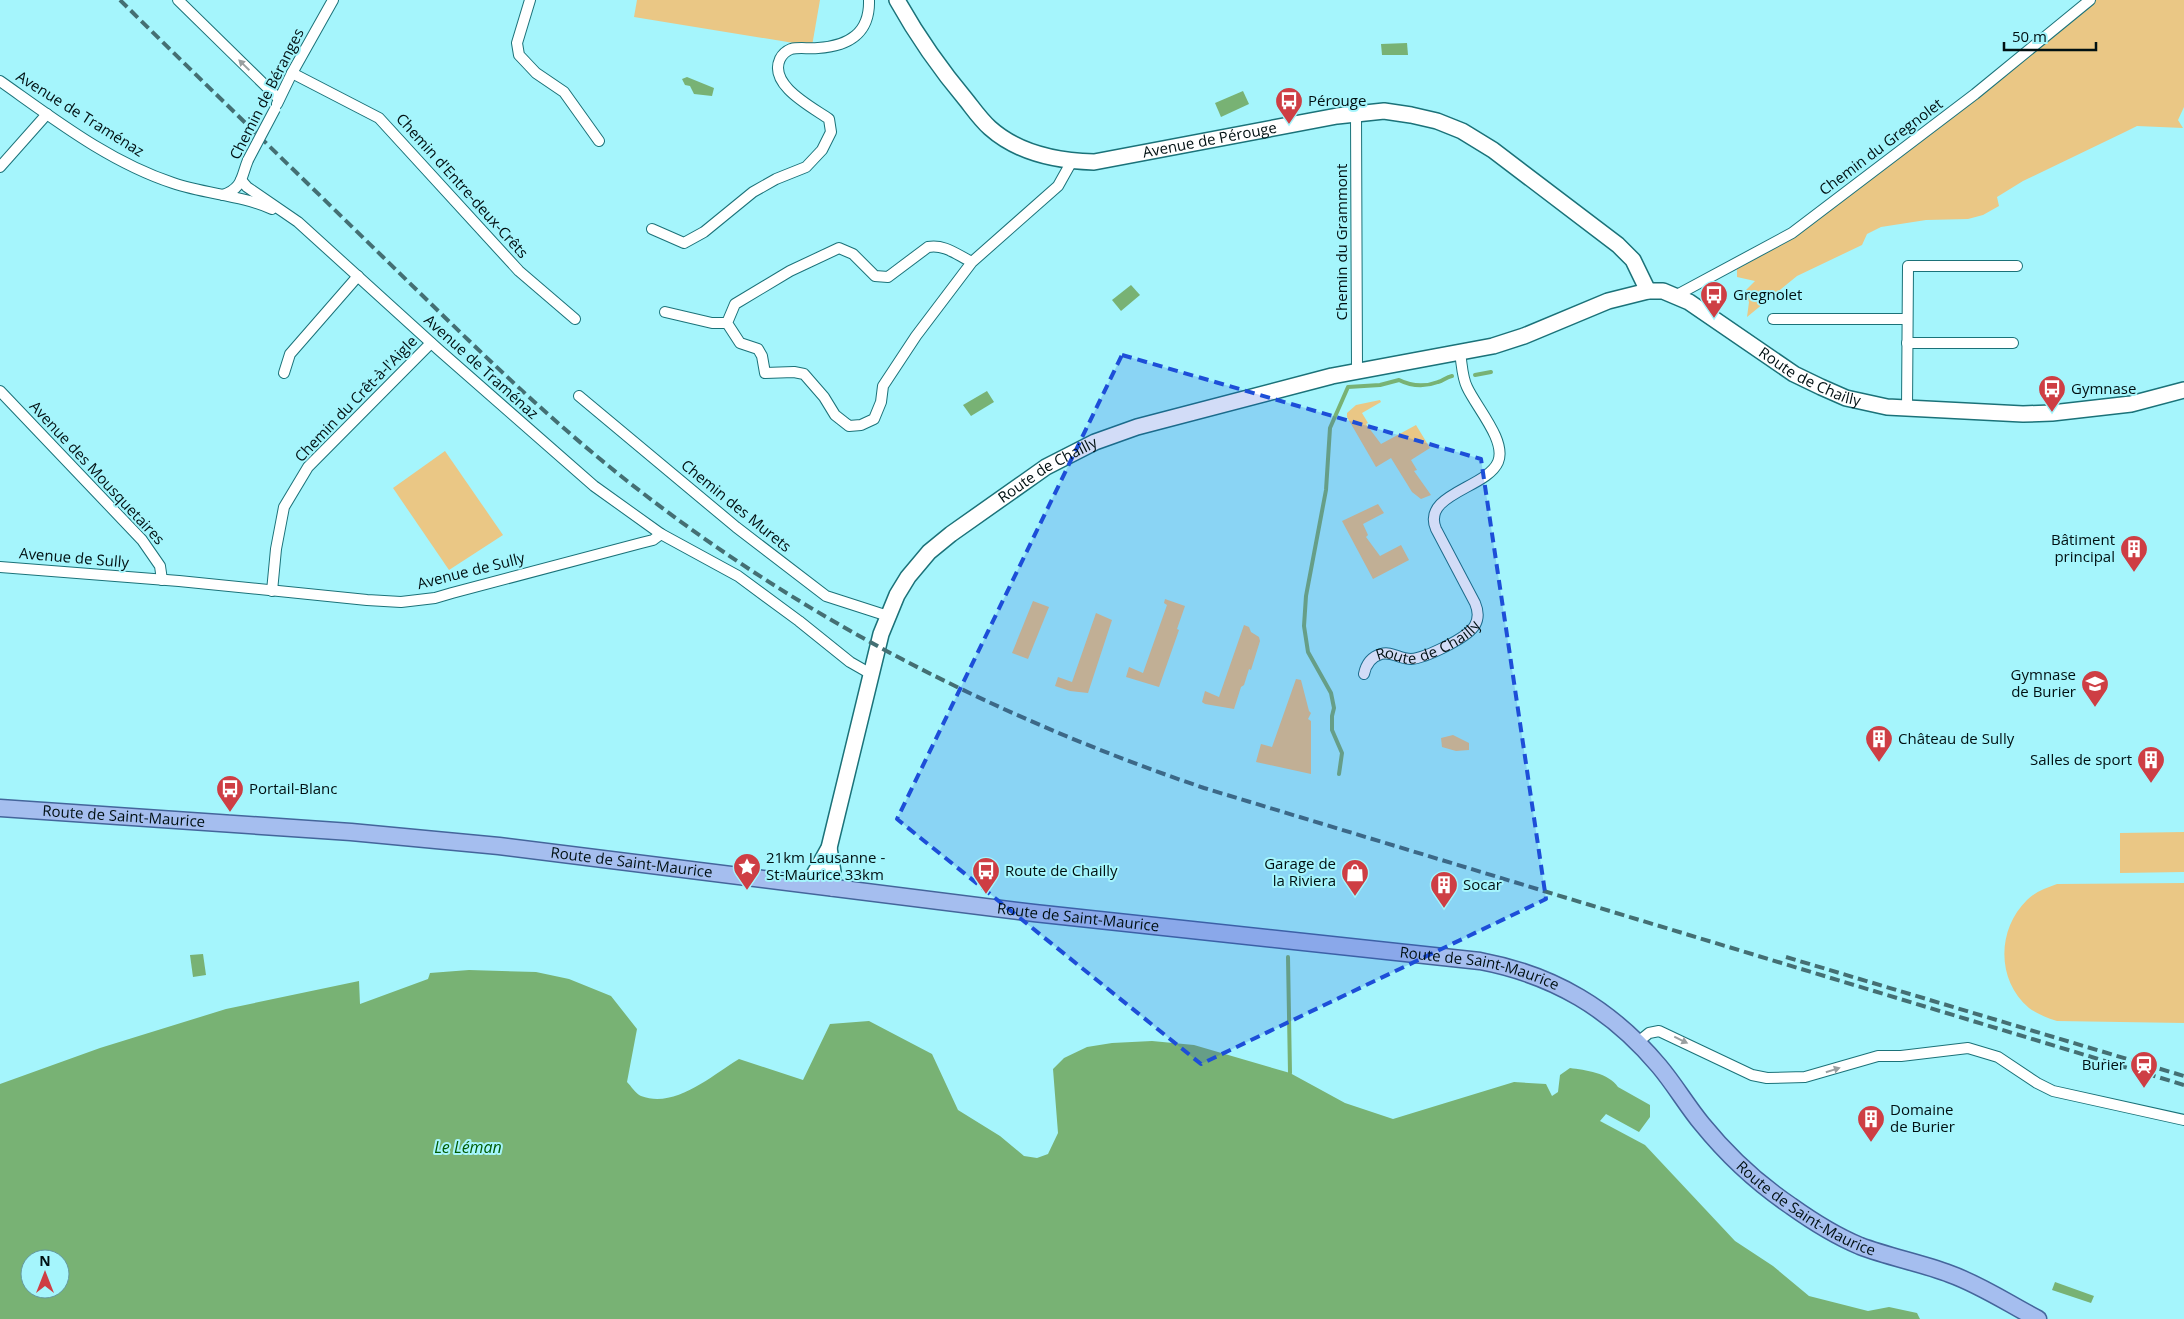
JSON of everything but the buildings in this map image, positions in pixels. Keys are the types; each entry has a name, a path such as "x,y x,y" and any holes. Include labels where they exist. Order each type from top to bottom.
{"main road":[{"name":"Route de Saint-Maurice","path":"0,808 408,836 548,851 832,888 1238,936 1480,960 1526,971 1569,991 1596,1007 1638,1042 1660,1067 1701,1123 1731,1158 1758,1182 1791,1206 1823,1227 1859,1245 1950,1274 2038,1319"}],"street":[{"path":"178,0 279,99"},
{"name":"Chemin de Béranges","path":"223,195 232,192 238,187 248,160 292,73 333,0"},
{"path":"530,0 517,43 519,55 536,73 564,92 599,142"},
{"path":"652,229 684,243 704,232 753,192 776,179 806,167 822,150 831,132 829,120 786,88 778,75 778,64 782,56 790,50 821,48 853,39 866,24 869,0"},
{"name":"Avenue de Pérouge","path":"898,0 939,68 990,128 1015,144 1041,155 1072,162 1094,162 1356,114 1384,111 1411,114 1437,121 1462,131 1493,150 1618,245 1633,260 1648,291"},
{"name":"Chemin du Gregnolet","path":"1675,296 1792,233 1975,94 2090,0"},
{"name":"Chemin d'Entre-deux-Crêts","path":"292,73 379,118 519,271 575,319"},
{"name":"Avenue de Traménaz","path":"0,82 132,167 172,183 268,207 288,216"},
{"path":"0,166 47,114"},
{"name":"Chemin du Grammont","path":"1356,114 1357,370"},
{"path":"727,323 740,343 758,349 762,356 765,374 794,372 804,374 824,397 835,415 849,426 861,425 874,419 881,402 883,386 916,336 972,262 1058,186 1072,162"},
{"name":"Avenue de Traménaz","path":"241,180 247,187 298,222 431,343 594,486 660,534"},
{"path":"727,323 735,304 797,267 839,248 853,254 875,276 888,277 928,247 946,247 972,262"},
{"path":"1907,409 1908,266 2017,266"},
{"path":"284,373 290,354 358,276"},
{"name":"Route de Chailly","path":"811,885 815,873 829,848 871,674 888,616 897,594 908,577 936,546 1046,466 1078,449 1137,427 1357,370 1460,353 1514,339 1603,302 1648,291 1663,291 1675,296 1702,311 1794,374 1846,398 1907,409 2023,414 2052,413 2131,404 2184,390"},
{"path":"665,312 712,323 727,323"},
{"path":"1772,319 1907,319"},
{"name":"Chemin du Crêt-à-l'Aigle","path":"272,591 276,549 284,508 308,467 431,343"},
{"path":"1907,343 2012,343"},
{"name":"Route de Chailly","path":"1364,674 1368,662 1375,656 1390,653 1406,659 1426,656 1468,633 1476,622 1478,613 1475,603 1436,530 1434,520 1439,505 1492,471 1498,464 1500,455 1498,441 1466,386 1460,353"},
{"name":"Avenue des Mousquetaires","path":"0,391 142,540 160,566 162,580"},
{"name":"Chemin des Murets","path":"579,396 736,527 826,596 888,616"},
{"path":"660,534 738,576 850,662 871,674"},
{"name":"Avenue de Sully","path":"0,567 401,602 435,598 642,544 653,540 660,534"},
{"name":"Route de Chailly","path":"829,848 833,872 832,888"},
{"path":"1638,1042 1649,1033 1666,1032 1752,1075 1781,1079 1805,1078 1878,1056 1894,1056 1962,1048 1980,1050 2008,1062 2029,1078 2053,1091 2184,1120"}],"highlighted area":[{"path":"1122,355 1481,459 1546,899 1201,1064 897,819"}],"shaded area":[{"path":"637,0 820,0 812,46 634,17"},
{"path":"2090,0 2184,0 2184,107 2178,120 2183,128 2137,126 2023,181 1997,197 1999,206 1983,215 1968,219 1926,220 1881,227 1867,234 1862,245 1797,276 1747,317 1749,302 1744,292 1755,281 1737,277 1737,269 1793,238"},
{"path":"1380,400 1381,402 1362,413 1368,423 1366,424 1381,444 1416,425 1430,448 1411,460 1417,470 1414,471 1431,495 1421,499 1412,492 1391,458 1376,467 1347,417 1347,413 1356,405"},
{"path":"445,451 503,535 449,570 393,488"},
{"path":"1378,504 1384,513 1363,524 1368,535 1366,537 1380,556 1401,545 1409,560 1373,579 1342,521"},
{"path":"1165,599 1185,606 1177,629 1179,630 1159,687 1126,677 1129,667 1143,673 1167,605 1164,603"},
{"path":"1033,601 1049,607 1028,659 1012,653"},
{"path":"1096,613 1112,620 1088,693 1070,691 1055,686 1058,677 1072,682"},
{"path":"1244,625 1249,627 1251,632 1259,637 1260,641 1251,670 1249,669 1244,685 1241,687 1234,709 1205,704 1202,702 1205,691 1219,697"},
{"path":"1296,679 1301,680 1311,713 1308,719 1311,721 1311,774 1256,762 1261,744 1272,747"},
{"path":"1453,735 1469,743 1469,750 1456,751 1442,747 1441,738"},
{"path":"2184,832 2184,872 2120,873 2120,833"},
{"path":"2184,883 2184,1023 2057,1021 2032,1010 2018,997 2006,969 2004,954 2006,940 2010,925 2017,912 2034,895 2057,884"}],"water":[{"path":"1407,43 1408,55 1382,55 1381,44"},
{"path":"687,77 714,88 712,96 694,94 690,86 685,85 682,79"},
{"path":"1243,91 1249,104 1221,117 1215,103"},
{"path":"1131,285 1140,295 1121,311 1112,300"},
{"path":"987,391 994,402 971,416 963,405"},
{"path":"203,954 206,975 193,977 190,955"},
{"name":"Le Léman","path":"469,970 536,972 569,979 611,996 637,1029 627,1082 639,1095 654,1099 667,1098 692,1089 739,1059 803,1080 830,1024 869,1021 932,1054 958,1110 1000,1136 1024,1156 1037,1158 1048,1154 1058,1133 1053,1069 1064,1058 1087,1047 1112,1043 1152,1041 1194,1045 1290,1073 1345,1103 1393,1119 1514,1082 1546,1084 1552,1096 1558,1092 1560,1075 1570,1068 1589,1071 1609,1078 1618,1087 1650,1105 1650,1117 1639,1132 1606,1114 1600,1121 1645,1145 1735,1241 1773,1266 1809,1296 1868,1311 1889,1307 1917,1313 1920,1319 0,1319 0,1084 100,1048 226,1009 359,981 360,1004 428,979 430,973"},
{"path":"2055,1282 2094,1296 2091,1303 2052,1290"}],"waterway":[{"path":"1475,375 1491,372"},
{"path":"1339,774 1342,753 1332,730 1334,708 1331,693 1308,652 1304,626 1306,596 1326,490 1330,428 1348,387 1380,385 1399,380 1413,385 1428,385 1452,376"},
{"path":"1288,957 1290,1073"}],"railway":[{"path":"120,0 477,348 540,407 606,464 705,539 771,583 840,625 910,663 981,699 1054,731 1128,761 1204,788 2184,1085"},
{"path":"1786,957 2184,1076"}],"place":[{"name":"Pérouge","path":"1289,125"},
{"name":"Gregnolet","path":"1714,319"},
{"name":"Gymnase","path":"2052,413"},
{"name":"Bâtiment principal","path":"2134,573"},
{"name":"Gymnase de Burier","path":"2095,708"},
{"name":"Château de Sully","path":"1879,763"},
{"name":"Salles de sport","path":"2151,784"},
{"name":"Portail-Blanc","path":"230,813"},
{"name":"21km Lausanne - St-Maurice 33km","path":"747,891"},
{"name":"Route de Chailly","path":"986,895"},
{"name":"Garage de la Riviera","path":"1355,897"},
{"name":"Socar","path":"1444,909"},
{"name":"Burier","path":"2144,1089"},
{"name":"Domaine de Burier","path":"1871,1143"}]}
